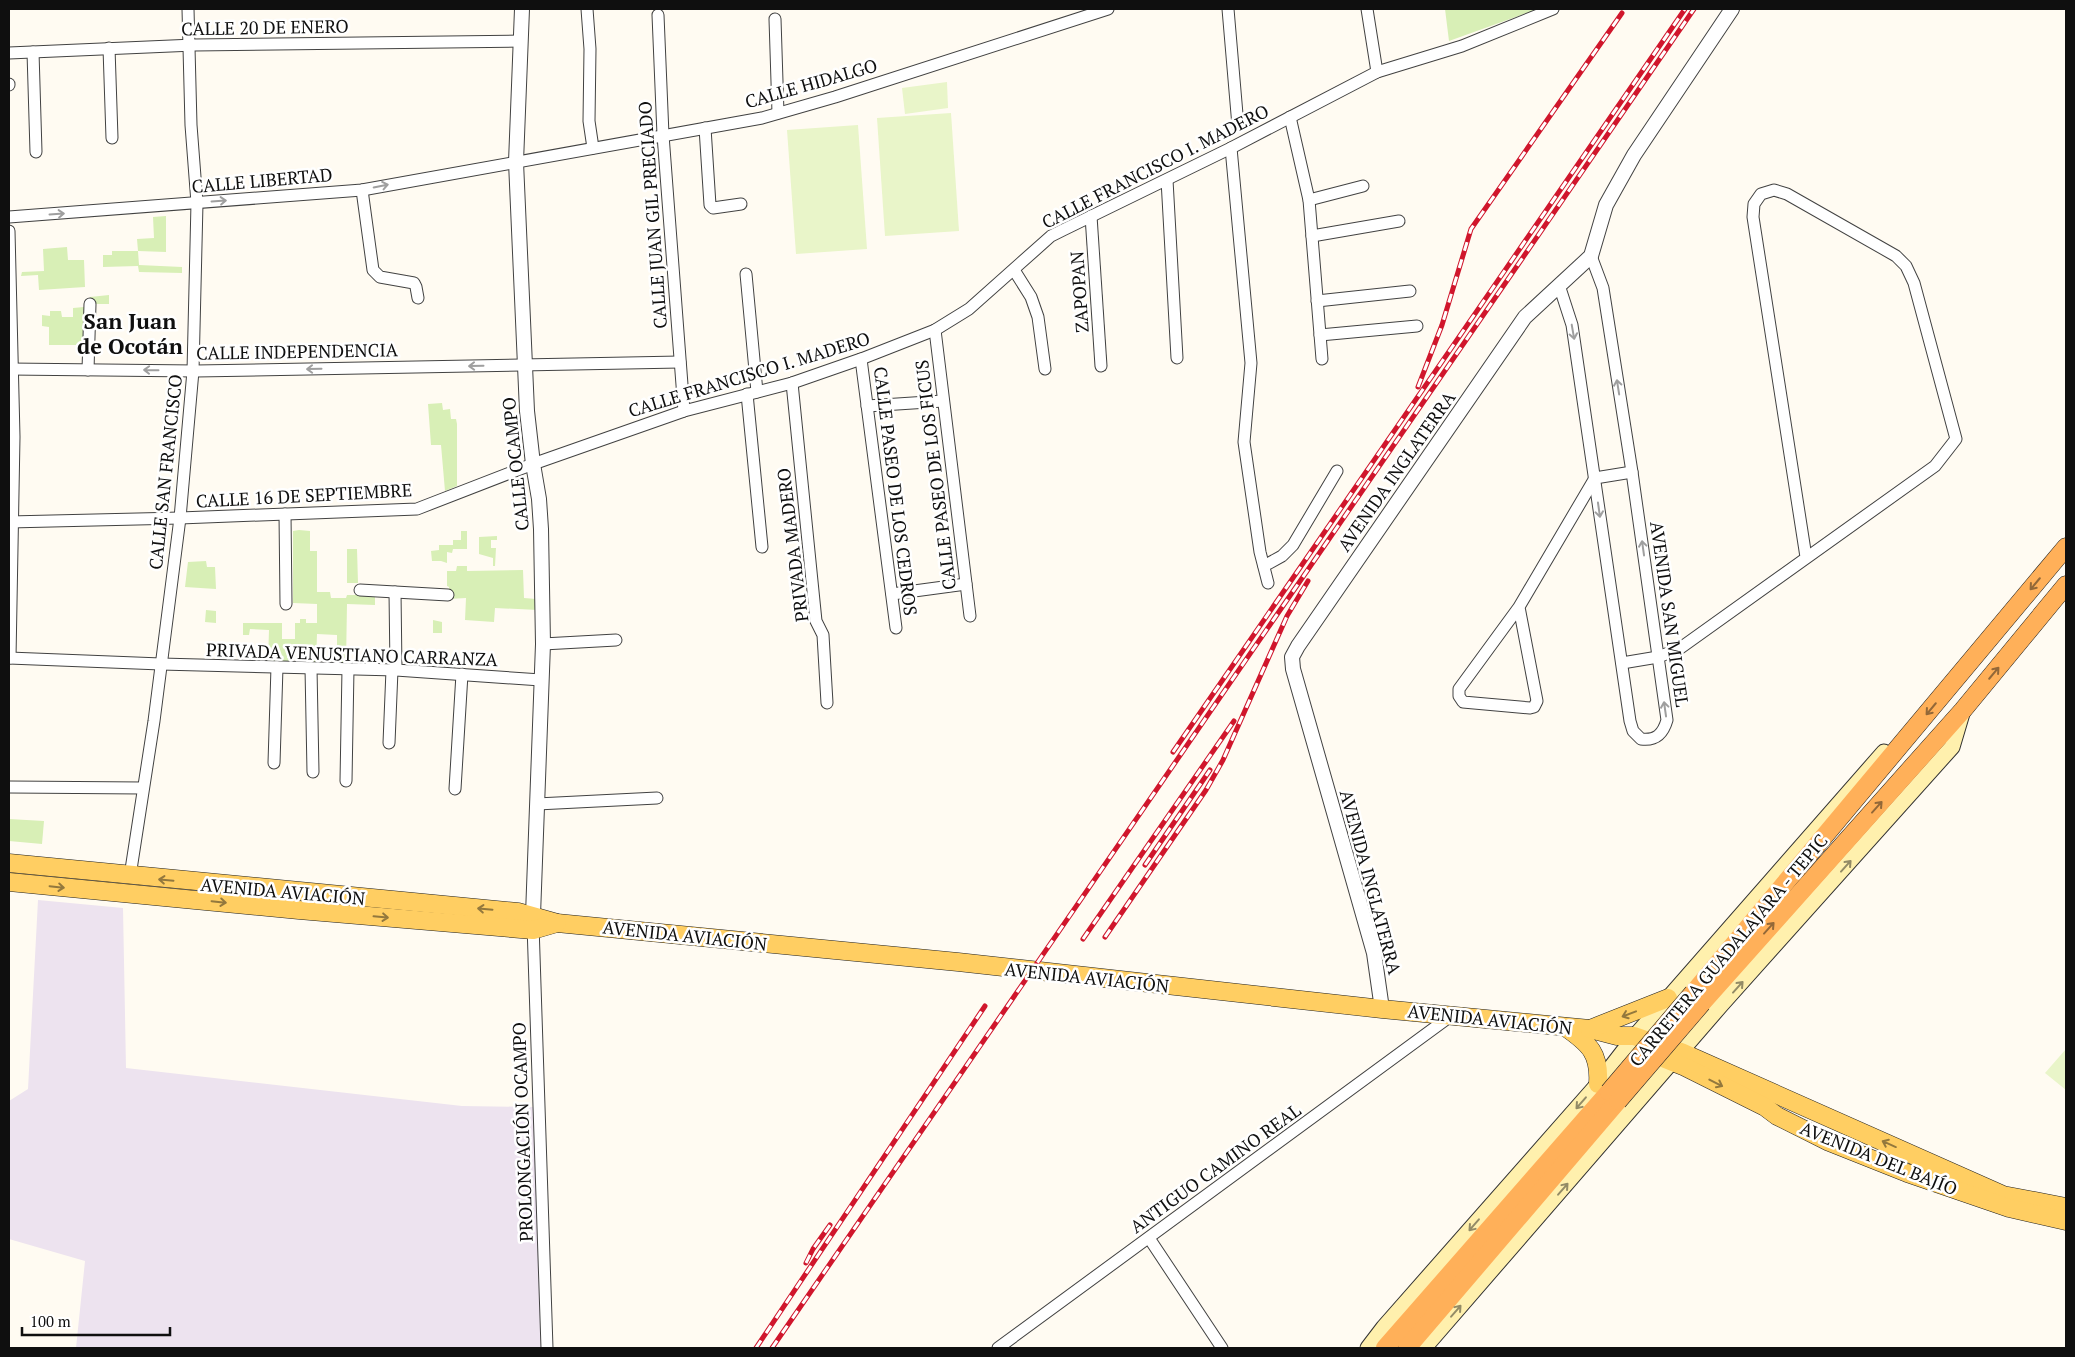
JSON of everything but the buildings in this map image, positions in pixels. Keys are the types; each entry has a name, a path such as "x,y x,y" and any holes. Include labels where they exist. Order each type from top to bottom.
{"highway":[{"name":"CARRETERA GUADALAJARA - TEPIC","path":"1407,1348 1697,998 2066,547"},
{"name":"CARRETERA GUADALAJARA - TEPIC","path":"1697,998 1963,710 2066,585"},
{"name":"CARRETERA GUADALAJARA - TEPIC","path":"1385,1348 1613,1098"}],"main road":[{"path":"1368,1348 1384,1327 1613,1098 1677,1056 1952,747 1963,710"},
{"path":"1424,1348 1613,1098 1626,1039 1668,998 1897,737 1916,728"},
{"name":"AVENIDA AVIACIÓN","path":"9,863 518,912 533,923"},
{"name":"AVENIDA AVIACIÓN","path":"9,882 308,911 557,923 1031,972 1072,974 1382,1009 1590,1029 1677,1056"},
{"path":"1688,974 1683,988 1689,1004 1700,1009 1721,1005"},
{"path":"1590,1029 1668,998"},
{"path":"1565,1027 1587,1043 1613,1098"},
{"name":"AVENIDA DEL BAJÍO","path":"1677,1056 2003,1195 2066,1207"},
{"name":"AVENIDA DEL BAJÍO","path":"1677,1056 1765,1107 1777,1116 1829,1142 1907,1173 2009,1208 2066,1220"}],"street":[{"name":"CALLE SAN FRANCISCO","path":"130,876 180,518 193,371 196,203 191,125 188,9"},
{"name":"CALLE OCAMPO","path":"522,9 516,162 527,411 539,499 543,644 533,923"},
{"path":"587,9 590,49 588,121 593,148"},
{"name":"CALLE HIDALGO","path":"516,162 778,113 835,97 1108,9"},
{"path":"1228,9 1238,126"},
{"path":"1367,9 1377,72"},
{"name":"CALLE FRANCISCO I. MADERO","path":"533,464 684,412 792,383 935,330 969,309 1051,236 1167,180 1377,72 1462,46 1550,9"},
{"path":"1591,256 1606,205 1634,155 1732,9"},
{"name":"CALLE JUAN GIL PRECIADO","path":"658,15 663,135 684,412"},
{"path":"775,20 778,113"},
{"name":"CALLE 20 DE ENERO","path":"9,52 189,45 522,41"},
{"path":"109,48 112,138"},
{"path":"33,52 36,152"},
{"path":"1290,117 1309,200 1322,359"},
{"path":"705,128 708,200 712,208 741,204"},
{"path":"1230,148 1251,363 1244,442 1268,583"},
{"name":"CALLE LIBERTAD","path":"9,218 362,190 516,162"},
{"path":"1167,180 1177,358"},
{"path":"1309,200 1363,186"},
{"path":"362,190 373,270 380,277 414,283 418,298"},
{"path":"1622,663 1658,658 1679,649 1936,466 1956,439 1914,283 1906,266 1896,256 1787,194 1774,190 1760,194 1754,204 1753,217 1806,557"},
{"name":"ZAPOPAN","path":"1091,216 1101,366"},
{"path":"1312,236 1399,221"},
{"path":"9,231 10,369 14,437 9,658"},
{"name":"AVENIDA INGLATERRA","path":"1382,1009 1374,952 1293,669 1292,657 1525,316 1591,256"},
{"name":"AVENIDA SAN MIGUEL","path":"1559,285 1572,325 1630,721 1633,731 1641,739 1650,740 1658,737 1664,731 1667,720 1632,472 1603,288 1591,256"},
{"path":"1014,270 1031,297 1038,317 1045,368"},
{"path":"746,274 762,548"},
{"path":"1317,301 1410,290"},
{"path":"88,370 90,304"},
{"path":"1320,335 1417,326"},
{"name":"CALLE PASEO DE LOS FICUS","path":"935,330 970,616"},
{"name":"CALLE PASEO DE LOS CEDROS","path":"861,359 896,628"},
{"name":"CALLE INDEPENDENCIA","path":"10,369 193,371 680,362"},
{"name":"PRIVADA MADERO","path":"792,383 816,621 823,635 827,703"},
{"path":"867,406 944,401"},
{"name":"CALLE 16 DE SEPTIEMBRE","path":"11,522 417,509 533,464"},
{"path":"1264,566 1282,556 1292,545 1337,471"},
{"path":"1519,607 1537,701 1536,705 1530,708 1463,702 1459,696 1459,689 1519,607 1595,478 1632,472"},
{"path":"285,514 286,604"},
{"path":"892,594 966,584"},
{"path":"360,590 448,595"},
{"path":"388,743 394,670 395,592"},
{"path":"543,644 616,640"},
{"name":"PRIVADA VENUSTIANO CARRANZA","path":"9,658 394,670 542,680"},
{"path":"274,763 277,667"},
{"path":"311,668 313,772"},
{"path":"346,781 348,669"},
{"path":"455,789 462,674"},
{"path":"9,787 143,788"},
{"path":"537,804 657,798"},
{"name":"PROLONGACIÓN OCAMPO","path":"533,923 547,1348"},
{"name":"ANTIGUO CAMINO REAL","path":"998,1348 1452,1016"},
{"path":"1149,1238 1222,1348"}],"shaded area":[{"path":"38,900 123,908 126,1068 462,1106 537,1107 547,1348 76,1348 85,1261 9,1239 9,1101 28,1089"}],"green space":[{"path":"1445,9 1538,9 1449,41"},
{"path":"947,82 948,108 905,114 902,88"},
{"path":"951,113 959,231 885,236 877,118"},
{"path":"858,125 867,249 796,254 787,130"},
{"path":"166,216 166,252 138,251 137,239 154,238 153,217"},
{"path":"67,247 68,260 84,260 85,287 39,290 38,275 21,276 22,272 44,271 43,249"},
{"path":"112,251 138,251 139,265 182,267 182,273 139,272 138,266 103,267 103,255 112,255"},
{"path":"109,295 109,304 89,304 90,297"},
{"path":"84,307 84,345 49,345 49,327 42,326 42,315 50,316 50,311 61,311 62,317 73,317 73,308"},
{"path":"442,403 443,410 450,409 451,419 456,419 457,424 457,486 445,491 441,445 431,445 428,404"},
{"path":"293,531 310,531 310,551 317,551 317,592 330,592 331,598 346,598 347,595 375,595 375,605 347,604 346,663 337,663 337,635 317,634 316,662 301,662 302,646 288,646 287,658 293,658 293,662 268,662 269,630 250,629 249,635 243,635 243,623 282,623 282,639 295,639 295,623 300,623 300,619 306,619 306,623 317,623 317,604 293,603"},
{"path":"461,531 467,531 467,549 453,549 452,553 447,552 447,563 432,561 431,551 439,550 439,545 453,545 453,540 461,540"},
{"path":"497,536 497,540 491,540 491,548 496,548 495,566 493,566 493,558 479,554 479,537"},
{"path":"347,549 357,549 358,583 347,583"},
{"path":"206,561 207,567 215,567 216,589 185,587 188,562"},
{"path":"457,566 467,566 467,571 523,570 524,598 536,599 538,610 495,608 494,622 465,620 466,598 449,599 449,587 447,586 447,571 456,571"},
{"path":"206,610 216,611 216,623 205,622"},
{"path":"433,620 442,622 442,633 433,633"},
{"path":"9,819 44,821 42,844 9,841"},
{"path":"2066,1049 2066,1090 2045,1073"}],"railway":[{"path":"1173,752 1685,9"},
{"path":"772,1348 1694,9"},
{"path":"1418,387 1442,325 1471,229 1622,13"},
{"path":"1105,937 1206,790 1223,760 1287,616 1308,581"},
{"path":"1083,939 1234,721"},
{"path":"1145,865 1210,770"},
{"path":"756,1348 985,1006"},
{"path":"806,1263 813,1249 830,1225"}],"district":[{"name":"San Juan de Ocotán","path":"130,332"}]}
